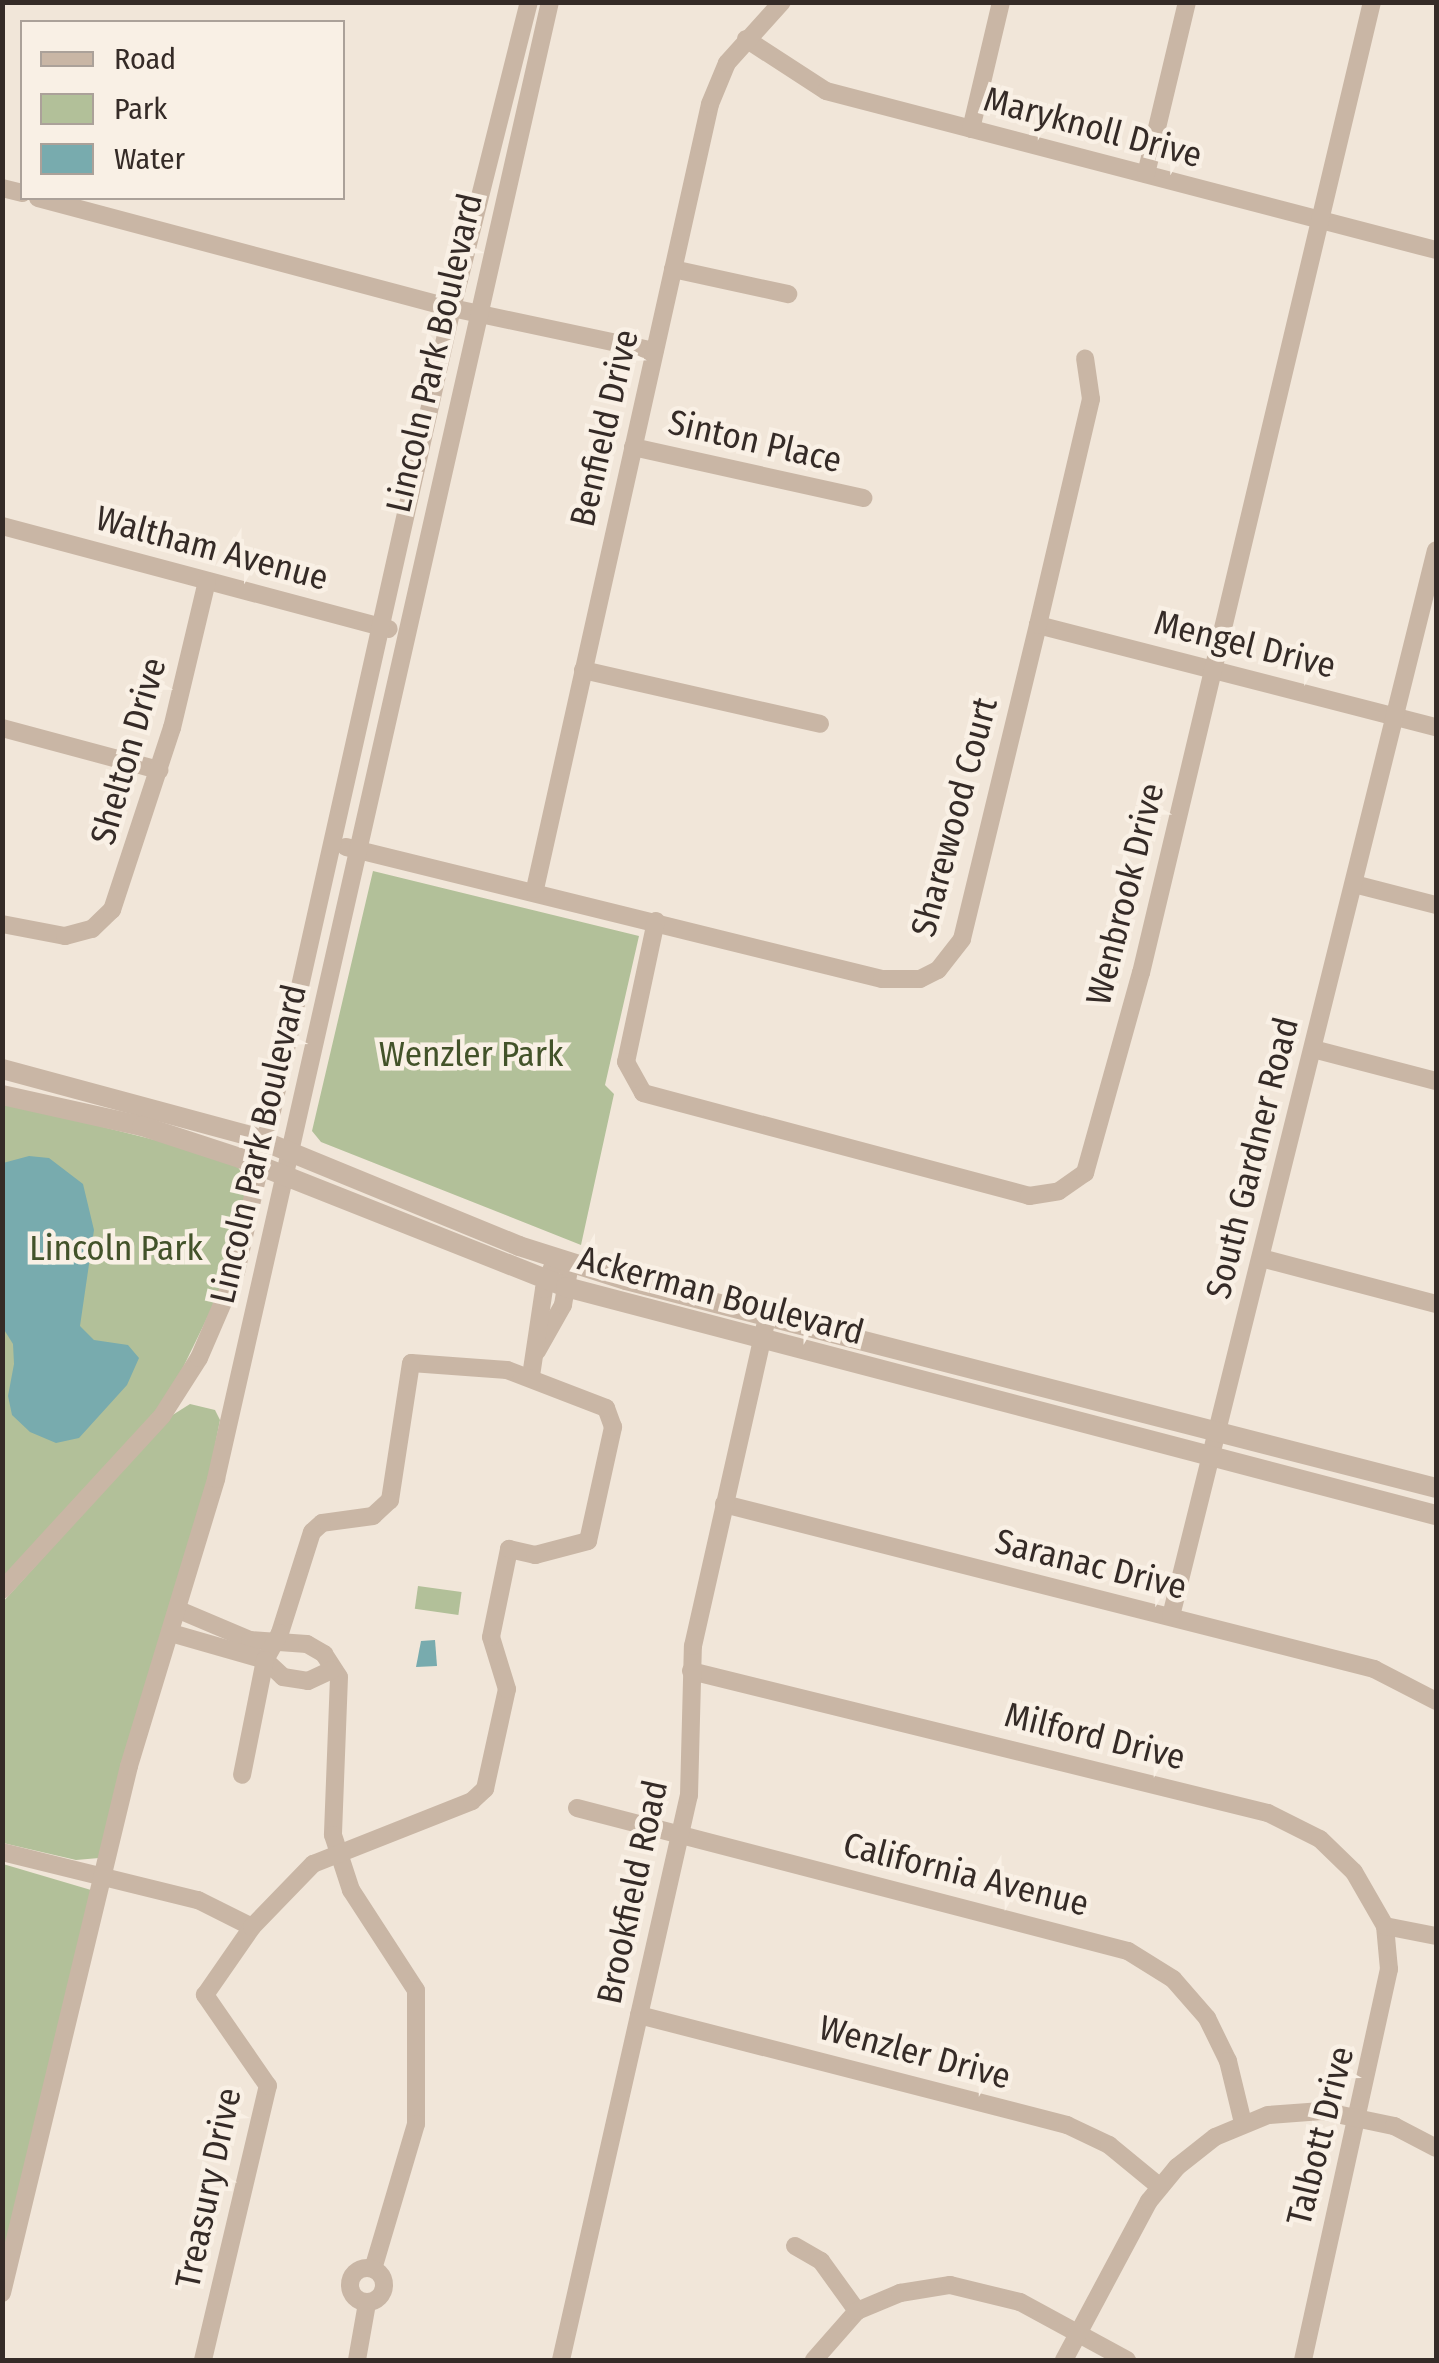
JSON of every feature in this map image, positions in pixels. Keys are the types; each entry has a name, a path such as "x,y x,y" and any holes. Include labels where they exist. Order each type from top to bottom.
{"street":[{"name":"Lincoln Park Boulevard","path":"2,1590 132,1452 176,1396 236,1272 452,308 529,2"},
{"name":"Lincoln Park Boulevard","path":"2,2293 104,1876 216,1479 404,632 550,2"},
{"name":"Benfield Drive","path":"534,889 710,104 746,39 782,2"},
{"path":"971,129 1001,2"},
{"path":"1146,174 1187,2"},
{"name":"Wenbrook Drive","path":"656,921 626,1062 643,1094 1030,1196 1059,1192 1094,1160 1372,2"},
{"name":"Maryknoll Drive","path":"746,39 826,91 1436,250"},
{"path":"46,200 476,314 654,351"},
{"path":"672,269 788,294"},
{"name":"Sharewood Court","path":"331,843 534,889 882,979 905,981 938,970 962,938 1038,625 1091,399 1086,358"},
{"name":"Sinton Place","path":"633,447 863,498"},
{"name":"Waltham Avenue","path":"2,526 404,632"},
{"name":"South Gardner Road","path":"1171,1616 1436,550"},
{"name":"Shelton Drive","path":"2,924 65,936 92,929 120,897 159,770 207,581"},
{"name":"Mengel Drive","path":"1038,625 1436,726"},
{"path":"584,670 820,724"},
{"path":"2,728 159,770"},
{"path":"1354,884 1436,905"},
{"path":"1313,1049 1436,1081"},
{"name":"Ackerman Boulevard","path":"2,1069 268,1142 563,1261 766,1318 1436,1488"},
{"name":"Ackerman Boulevard","path":"2,1095 142,1126 262,1165 557,1284 1436,1515"},
{"path":"1261,1258 1436,1304"},
{"path":"242,1775 269,1652 312,1532 322,1524 372,1516 390,1500 408,1366 418,1360 531,1376 563,1261"},
{"name":"Brookfield Road","path":"561,2360 680,1834 692,1763 691,1671 766,1318"},
{"name":"Treasury Drive","path":"203,2360 268,2086 205,1995 252,1927 302,1872 337,1850 480,1795 507,1689 491,1637 510,1550 535,1555 588,1541 612,1415 531,1376"},
{"name":"Saranac Drive","path":"724,1504 1374,1669 1436,1701"},
{"path":"178,1610 269,1652 283,1677 308,1681 332,1670"},
{"path":"171,1633 269,1652 307,1644 324,1654 342,1694 332,1824 337,1850 352,1890 416,1990 416,2124 372,2269 384,2291 367,2303 357,2360"},
{"name":"Milford Drive","path":"691,1671 1277,1816 1340,1857 1385,1926"},
{"name":"California Avenue","path":"577,1808 1128,1951 1173,1979 1207,2018 1228,2061 1243,2123"},
{"path":"2,1852 198,1900 252,1927"},
{"path":"1385,1926 1436,1936"},
{"name":"Talbott Drive","path":"1303,2360 1384,2013 1385,1926"},
{"name":"Wenzler Drive","path":"638,2015 1067,2125 1109,2145 1159,2186"},
{"path":"1064,2360 1159,2186 1193,2152 1243,2123 1292,2112 1359,2116 1436,2148"},
{"path":"795,2246 822,2261 857,2311"},
{"path":"367,2303 352,2294 350,2282 361,2269 372,2269"},
{"path":"814,2360 857,2311 900,2293 950,2285 1009,2298 1128,2360"}],"green space":[{"name":"Wenzler Park","path":"373,871 639,936 605,1085 614,1094 581,1245 321,1142 312,1131"},
{"name":"Lincoln Park","path":"3,1102 163,1142 238,1167 248,1184 230,1271 174,1386 140,1434 3,1580"},
{"path":"190,1404 215,1410 220,1420 205,1497 99,1858 76,1860 3,1843 2,1603 171,1416"},
{"path":"418,1586 462,1592 458,1615 415,1609"},
{"path":"3,1864 91,1890 3,2270"}],"water":[{"path":"29,1156 49,1158 83,1184 94,1230 80,1326 94,1340 128,1345 139,1358 127,1385 79,1438 56,1443 30,1432 12,1415 8,1396 14,1364 13,1344 3,1328 3,1163"},
{"path":"435,1640 437,1666 416,1667 421,1641"}]}
